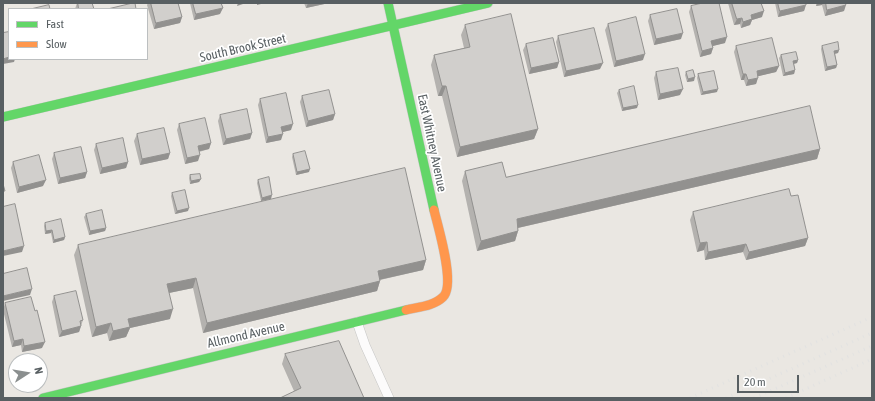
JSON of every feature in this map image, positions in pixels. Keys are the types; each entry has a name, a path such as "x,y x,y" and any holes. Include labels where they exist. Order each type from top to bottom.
{"street":[{"name":"East Whitney Avenue","path":"388,3 448,272 448,289"},
{"name":"South Brook Street","path":"3,117 488,3"},
{"name":"Allmond Avenue","path":"43,398 435,303 444,298 448,289"}],"lane":[{"path":"357,322 364,345 389,398"}],"building":[{"path":"78,3 92,3 94,8 79,8"},
{"path":"135,3 136,8 112,8"},
{"path":"151,3 178,3 182,17 156,23"},
{"path":"193,3 221,3 223,8 196,14"},
{"path":"703,3 719,3 727,37 711,41 713,48 702,51 691,6"},
{"path":"732,3 761,3 764,11 751,15 752,19 743,22 742,18 737,19"},
{"path":"778,3 806,3 806,5 780,11"},
{"path":"826,3 845,3 846,5 827,10"},
{"path":"49,5 50,8 36,8"},
{"path":"677,9 683,33 656,39 650,15"},
{"path":"511,14 538,129 460,147 446,86 442,86 434,55 470,47 465,25"},
{"path":"636,17 645,54 616,61 608,24"},
{"path":"594,28 603,63 566,71 558,36"},
{"path":"8,32 8,57 3,59 3,33"},
{"path":"553,38 559,62 531,68 526,44"},
{"path":"772,38 779,66 757,71 758,78 748,80 746,74 743,74 736,46"},
{"path":"838,42 839,50 834,51 837,65 827,67 822,46"},
{"path":"796,52 798,60 793,61 795,70 785,73 781,55"},
{"path":"678,68 683,89 660,94 656,72"},
{"path":"693,70 695,77 688,79 686,72"},
{"path":"714,71 718,89 703,92 698,74"},
{"path":"634,86 638,105 623,108 619,90"},
{"path":"329,90 335,114 308,121 302,96"},
{"path":"286,93 293,124 281,127 283,134 268,137 260,99"},
{"path":"810,106 820,149 517,219 518,231 481,241 465,171 502,162 506,177"},
{"path":"247,109 252,133 226,139 220,115"},
{"path":"205,118 211,143 198,146 200,155 187,158 179,124"},
{"path":"164,128 170,153 142,159 137,134"},
{"path":"123,138 128,162 102,168 96,144"},
{"path":"81,147 87,172 60,178 54,153"},
{"path":"305,151 310,169 297,172 293,154"},
{"path":"39,155 46,180 19,187 13,162"},
{"path":"405,168 426,260 378,271 380,281 207,323 196,278 167,284 173,309 128,319 130,327 113,331 111,323 96,327 78,245"},
{"path":"200,174 201,179 191,181 190,175"},
{"path":"269,177 272,195 262,198 258,180"},
{"path":"789,189 791,196 798,195 808,238 749,252 746,244 708,252 707,242 700,243 693,212"},
{"path":"185,190 189,208 177,211 172,193"},
{"path":"15,204 24,246 3,251 3,207"},
{"path":"102,210 106,228 90,231 86,214"},
{"path":"61,219 65,237 54,240 52,230 46,231 45,223"},
{"path":"27,268 32,289 3,296 3,274"},
{"path":"76,291 83,320 80,321 81,326 62,331 54,296"},
{"path":"31,297 35,311 37,310 45,342 24,346 23,339 14,341 5,303"},
{"path":"339,341 364,398 280,398 301,388 285,354"}],"railway":[{"path":"690,398 872,317"},
{"path":"726,398 872,333"},
{"path":"754,398 872,346"},
{"path":"786,398 872,359"}],"traffic: fast":[{"path":"388,3 434,210"},
{"path":"3,117 488,3"},
{"path":"43,398 406,310"}],"traffic: slow":[{"path":"406,310 426,306 435,302 443,297 447,291 448,281 445,255 434,210"}]}
